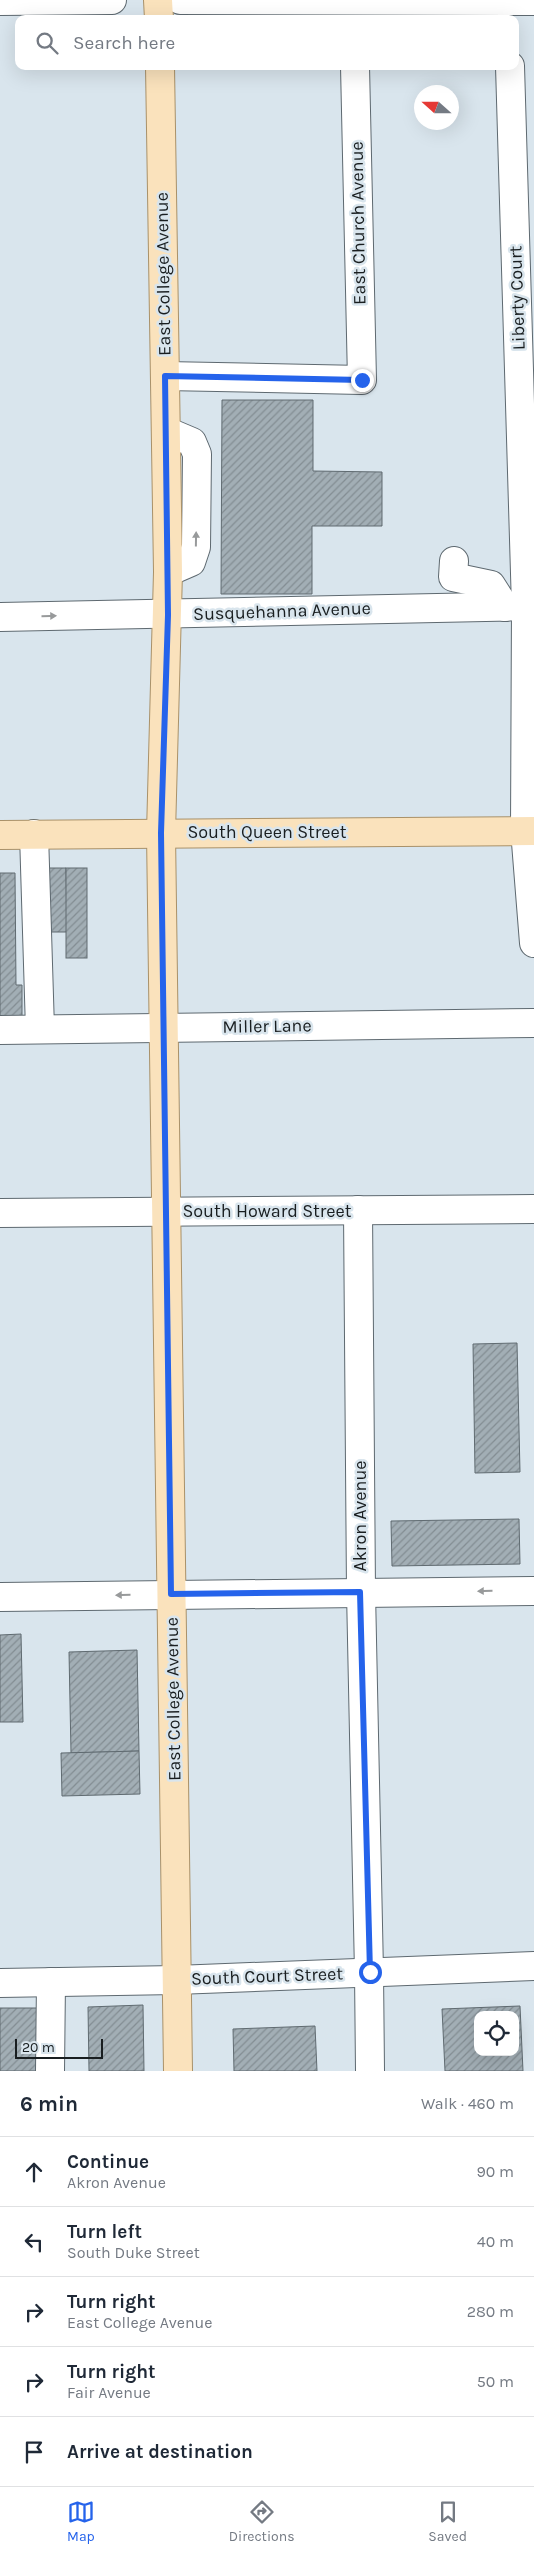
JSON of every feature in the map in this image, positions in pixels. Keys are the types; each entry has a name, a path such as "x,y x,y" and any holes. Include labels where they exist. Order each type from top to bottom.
{"main road":[{"path":"158,0 159,15"},
{"name":"East College Avenue","path":"160,70 168,572 161,833 178,2071"},
{"name":"South Queen Street","path":"0,835 530,830"}],"street":[{"path":"0,0 112,0"},
{"path":"180,0 353,7 515,5"},
{"name":"East Church Avenue","path":"165,376 362,380 355,70"},
{"name":"Liberty Court","path":"510,70 522,607 530,830"},
{"path":"454,561 453,577 491,585 522,607"},
{"name":"Susquehanna Avenue","path":"0,617 522,607"},
{"path":"530,830 534,943"},
{"path":"34,834 40,1029"},
{"name":"Miller Lane","path":"0,1030 534,1023"},
{"name":"South Howard Street","path":"0,1213 534,1209"},
{"name":"Akron Avenue","path":"358,1210 360,1592 370,1972 370,2071"},
{"path":"0,1597 534,1591"},
{"name":"South Court Street","path":"0,1983 176,1980 534,1966"},
{"path":"50,2071 51,1982"}],"building":[{"path":"222,400 313,400 313,471 382,472 382,526 312,526 312,594 221,594"},
{"path":"45,868 66,868 67,932 45,932"},
{"path":"66,868 87,868 87,958 66,958"},
{"path":"0,873 15,873 16,985 22,985 22,1026 0,1026"},
{"path":"517,1343 520,1472 475,1473 473,1344"},
{"path":"519,1519 520,1564 392,1566 391,1521"},
{"path":"21,1634 23,1722 0,1722 0,1635"},
{"path":"137,1650 139,1751 71,1753 69,1652"},
{"path":"139,1751 140,1794 62,1796 61,1753"},
{"path":"143,2005 144,2071 89,2071 88,2007"},
{"path":"520,2006 523,2071 445,2071 442,2009"},
{"path":"0,2008 40,2008 39,2071 0,2071"},
{"path":"315,2026 317,2071 234,2071 233,2029"}],"route":[{"path":"362,380 165,376 168,615 161,833 171,1594 360,1592 370,1972"}]}
